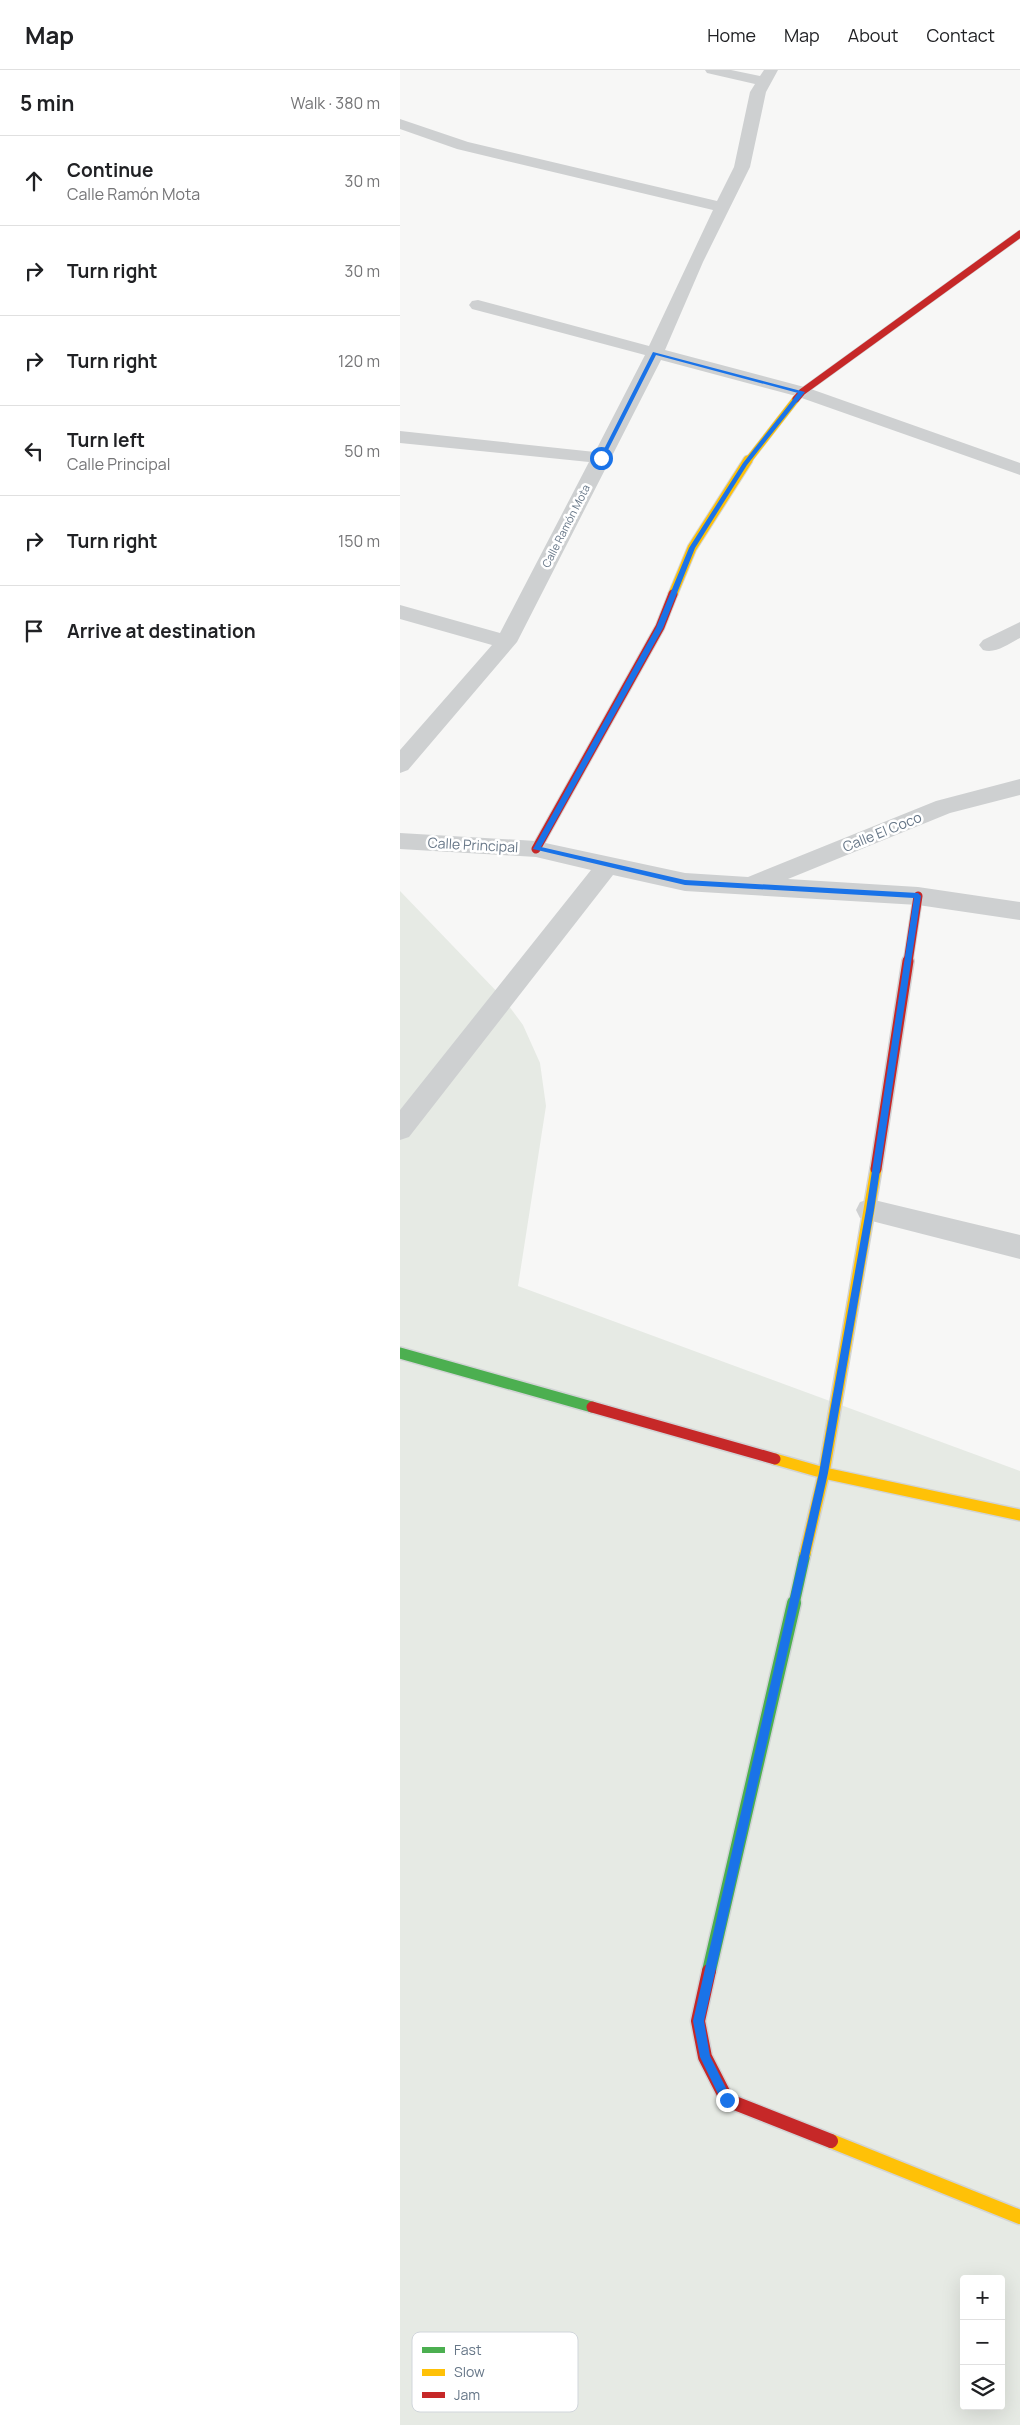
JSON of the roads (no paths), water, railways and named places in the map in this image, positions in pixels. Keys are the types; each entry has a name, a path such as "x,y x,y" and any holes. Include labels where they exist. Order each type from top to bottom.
{"street":[{"path":"712,70 768,76"},
{"name":"Calle Ramón Mota","path":"400,765 506,642 655,353 695,262 742,167 758,92 768,76"},
{"path":"400,124 463,146 723,208"},
{"path":"536,849 660,628 692,548 745,464 802,392 1020,234"},
{"path":"478,305 802,392 1020,469"},
{"path":"400,438 601,458"},
{"path":"400,612 506,642"},
{"path":"990,645 1020,629"},
{"name":"Calle El Coco","path":"747,886 944,807 1020,787"},
{"name":"Calle Principal","path":"400,841 536,849 685,882 918,896 1020,911"},
{"path":"400,1129 608,864"},
{"path":"918,896 870,1210 824,1473 698,2021 705,2057 727,2100 1020,2217"},
{"path":"870,1210 1020,1247"},
{"path":"400,1353 824,1473 1020,1515"}]}
